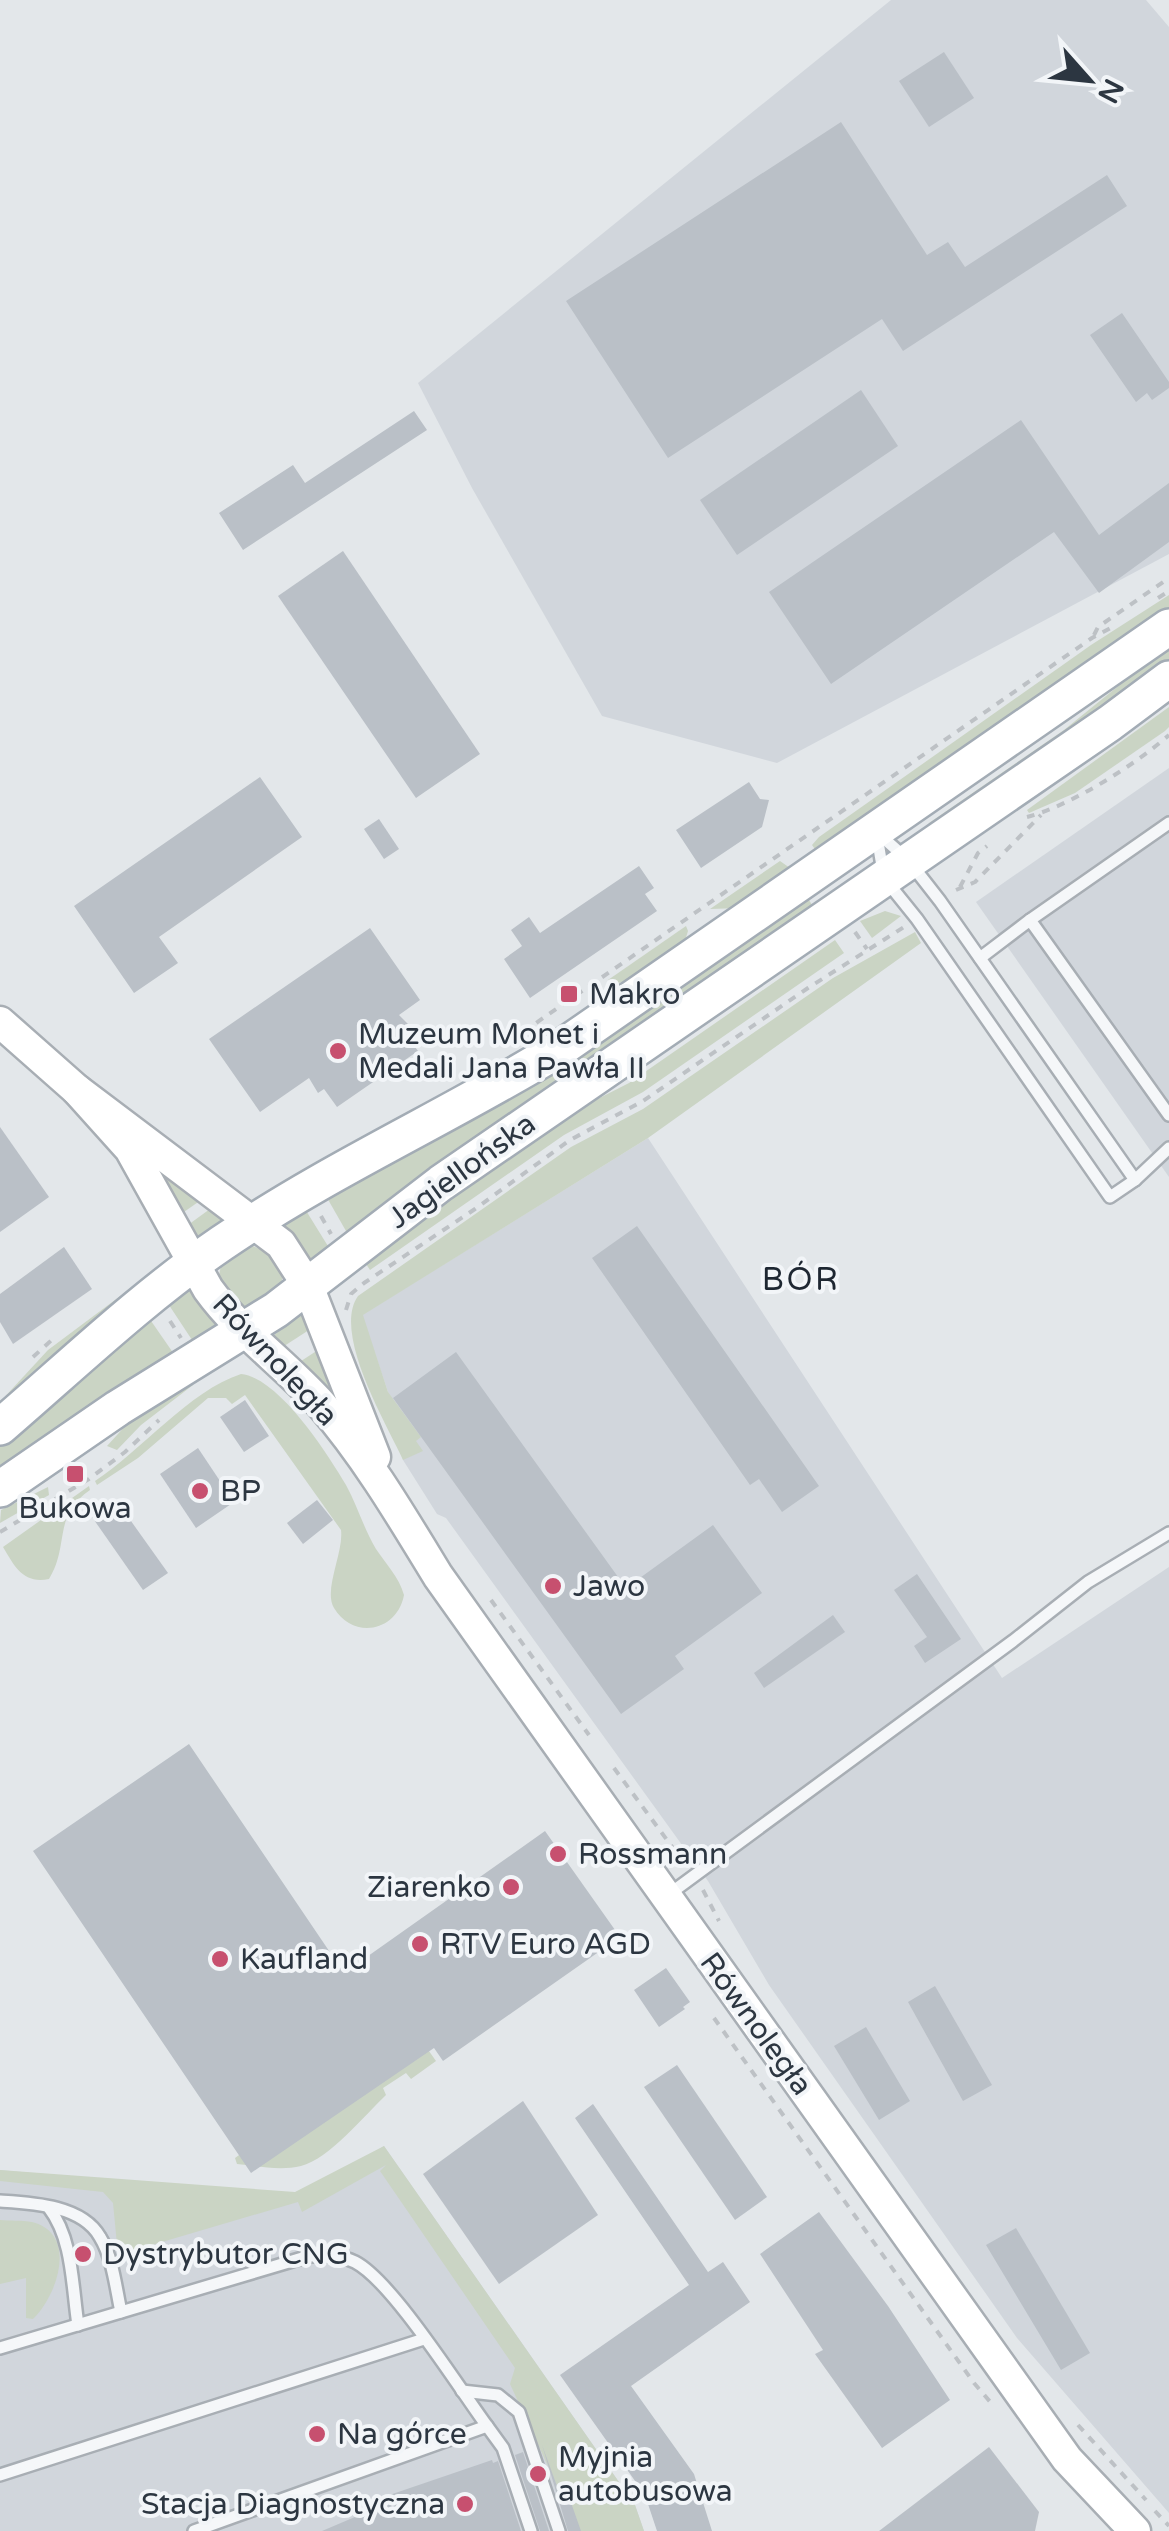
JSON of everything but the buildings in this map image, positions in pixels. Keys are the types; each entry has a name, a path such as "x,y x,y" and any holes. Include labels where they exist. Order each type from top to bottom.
{"main road":[{"name":"Jagiellońska","path":"0,1427 194,1263 255,1222 481,1097 564,1046 1169,627"},
{"name":"Jagiellońska","path":"0,1490 118,1408 246,1330 441,1183 1169,679"}],"street":[{"path":"0,1022 77,1090"},
{"name":"Równoległa","path":"77,1090 281,1244 308,1286 394,1503"},
{"name":"Równoległa","path":"77,1090 130,1149 222,1309 322,1406 394,1503 438,1576 665,1897 1068,2459 1135,2531"}],"lane":[{"path":"980,958 1169,823"},
{"path":"876,831 917,919 1110,1197 1169,1148"},
{"path":"876,831 896,869 980,958 1135,1180"},
{"path":"1030,920 1169,1115"},
{"path":"665,1897 1014,1641 1088,1582 1169,1533"},
{"path":"0,2200 46,2205 91,2226 99,2234 122,2312"},
{"path":"46,2205 60,2223 66,2241 78,2325"},
{"path":"0,2348 309,2256 353,2260 380,2280 502,2448 531,2531"},
{"path":"0,2475 424,2339"},
{"path":"462,2391 498,2395 519,2412 558,2531"},
{"path":"194,2531 487,2426"}],"path":[{"path":"499,1048 1092,638 1098,627 1169,578"},
{"path":"1016,825 1075,799 1167,738"},
{"path":"991,844 978,853 960,887 974,882 1041,814"},
{"path":"344,1317 351,1294 364,1283 570,1140 643,1102 909,924"},
{"path":"852,927 868,950"},
{"path":"314,1203 337,1246"},
{"path":"170,1321 189,1348"},
{"path":"0,1532 125,1452 162,1418"},
{"path":"488,1596 588,1734"},
{"path":"614,1768 681,1860"}],"shaded area":[{"path":"891,0 1146,0 1169,27 1169,554 777,763 602,716 472,488 418,383"},
{"path":"1169,768 1169,1177 976,902"},
{"path":"648,1138 1002,1678 1169,1567 1169,2513 1017,2338 769,1985 708,1881 446,1518 437,1514 403,1460 388,1392 362,1315"},
{"path":"384,2146 635,2505 644,2531 0,2531 0,2170 237,2192 314,2192"}],"green space":[{"path":"1169,595 1169,612 820,856 812,845 1091,645"},
{"path":"1169,645 1169,663 923,833 929,823 1064,730"},
{"path":"1169,707 1169,727 1165,731 1075,793 1029,813 1027,810"},
{"path":"780,861 790,868 740,908 710,909"},
{"path":"806,895 815,910 350,1238 326,1196"},
{"path":"885,911 901,916 872,938 860,921"},
{"path":"686,926 684,944 637,977 613,985 608,980"},
{"path":"915,932 921,943 648,1138 363,1315 388,1392 421,1437 416,1441 423,1451 403,1460 374,1402 356,1354 352,1312 358,1296 571,1147 643,1109 833,978"},
{"path":"835,940 844,953 643,1092 564,1135 370,1270 362,1258 576,1110 629,1083"},
{"path":"156,1168 204,1198 181,1214"},
{"path":"214,1206 223,1217 220,1225 203,1237 194,1236 188,1225"},
{"path":"305,1209 331,1251 315,1264 306,1260 282,1225"},
{"path":"250,1245 269,1255 282,1272 277,1290 251,1307 239,1306 218,1280 222,1261"},
{"path":"191,1282 203,1308 218,1327 196,1346 167,1302"},
{"path":"127,1291 133,1298 0,1412 0,1402 48,1350"},
{"path":"301,1315 309,1330 278,1350 270,1338"},
{"path":"149,1318 176,1357 0,1474 0,1444"},
{"path":"318,1350 344,1406 295,1365"},
{"path":"241,1374 256,1379 286,1402 346,1485 376,1549 396,1576 404,1595 400,1607 384,1624 363,1628 352,1625 334,1608 331,1591 341,1530 245,1395 232,1404 226,1398 208,1398 138,1458 97,1485 95,1481 184,1407"},
{"path":"189,1378 193,1385 141,1425 117,1450 107,1446 138,1412"},
{"path":"89,1486 90,1490 78,1500 66,1521 49,1579 26,1576 3,1547"},
{"path":"48,1487 49,1495 0,1523 1,1510"},
{"path":"347,1950 365,1975 371,1969 436,2061 411,2079 406,2073 383,2088 386,2095 312,2162 285,2168 237,2164 235,2158 399,2046 337,1956"},
{"path":"384,2146 635,2505 644,2531 578,2531 510,2384 515,2368 380,2171 386,2165 302,2212 298,2202 118,2255 113,2203 103,2192 0,2181 0,2170 295,2192"},
{"path":"0,2220 32,2222 47,2229 55,2239 59,2252 56,2281 33,2319 26,2318 26,2278 0,2284"}],"place":[{"name":"Makro","path":"569,994"},
{"name":"Muzeum Monet i Medali Jana Pawła II","path":"338,1051"},
{"name":"Bukowa","path":"75,1474"},
{"name":"BP","path":"200,1491"},
{"name":"Jawo","path":"553,1586"},
{"name":"Rossmann","path":"558,1854"},
{"name":"Ziarenko","path":"511,1887"},
{"name":"RTV Euro AGD","path":"420,1944"},
{"name":"Kaufland","path":"220,1959"},
{"name":"Dystrybutor CNG","path":"83,2254"},
{"name":"Na górce","path":"317,2434"},
{"name":"Myjnia autobusowa","path":"538,2474"},
{"name":"Stacja Diagnostyczna","path":"465,2504"}],"district":[{"name":"BÓR","path":"801,1280"}]}
